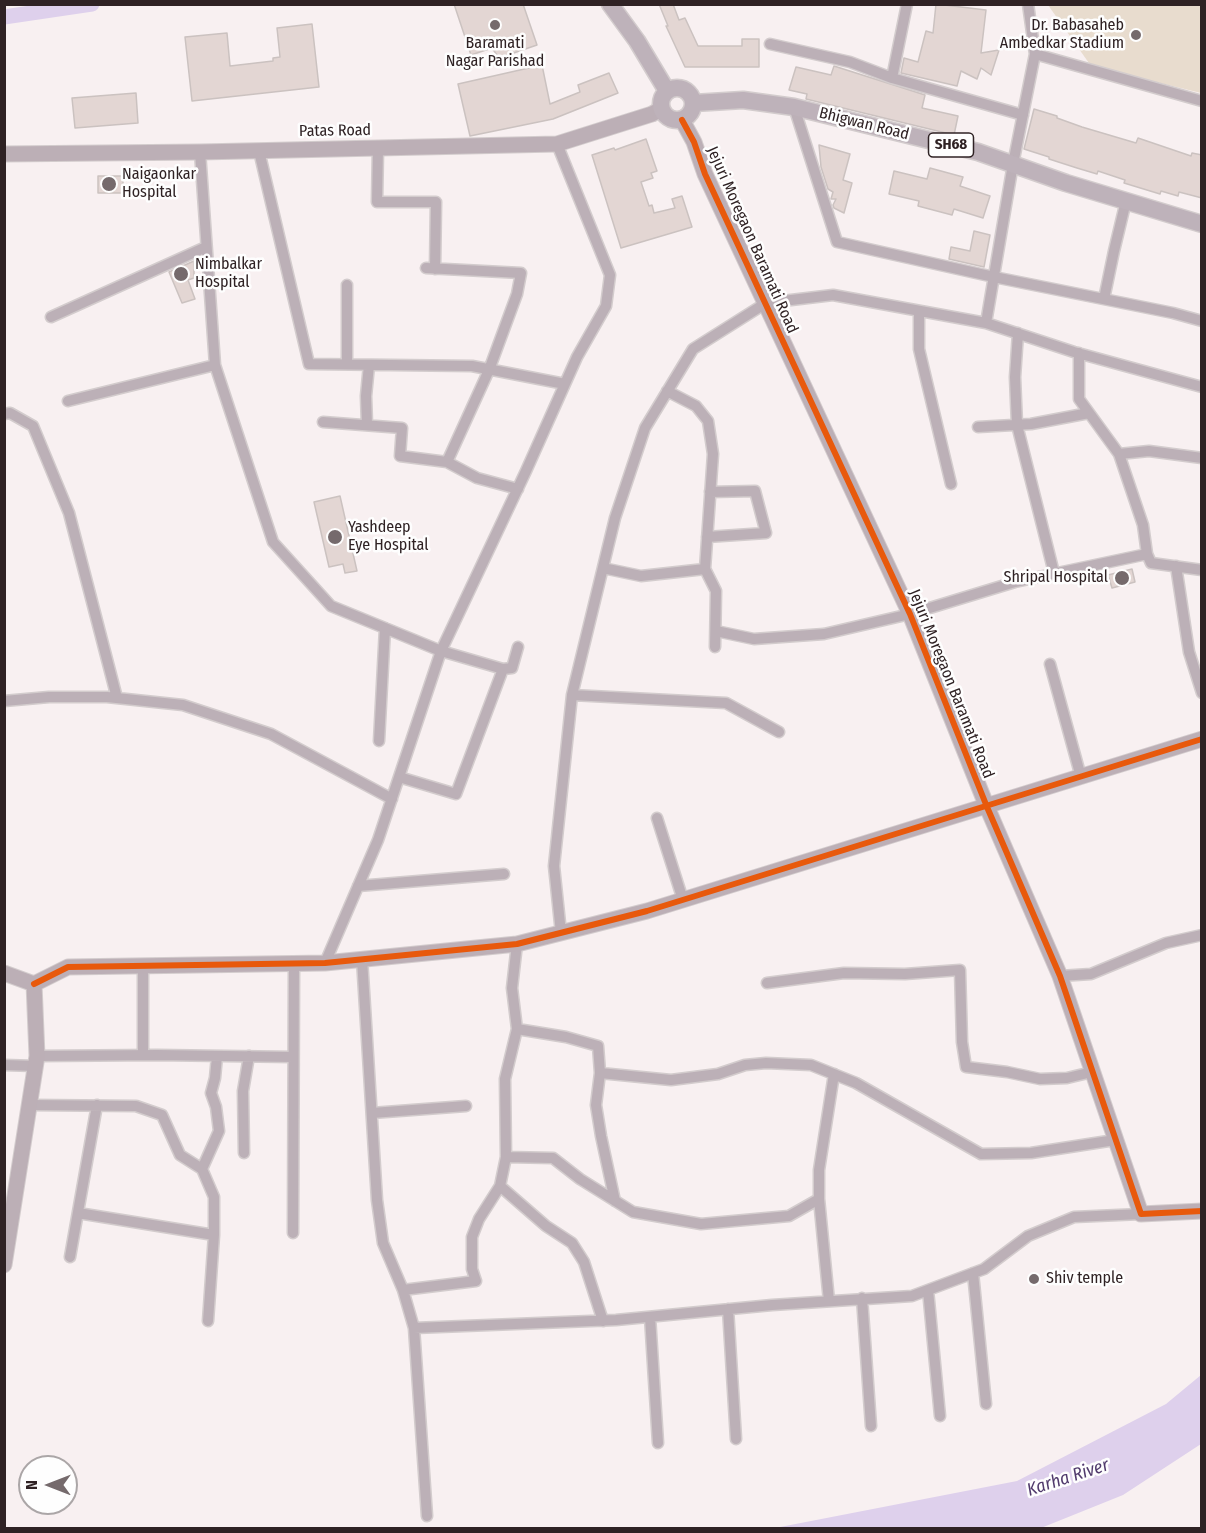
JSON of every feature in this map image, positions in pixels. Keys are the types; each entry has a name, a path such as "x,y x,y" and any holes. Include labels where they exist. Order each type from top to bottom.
{"main road":[{"path":"610,4 637,41 667,91"},
{"path":"680,88 692,96 693,110 689,116 682,120 672,120 664,114 661,102 667,91 680,88"},
{"name":"Bhigwan Road","path":"694,103 743,100 794,107 978,152 1066,183 1202,224"}],"street":[{"path":"892,78 907,4"},
{"path":"986,323 1013,164 1035,54 1028,4"},
{"path":"770,44 850,62 892,78 1023,115"},
{"path":"1035,54 1202,101"},
{"path":"794,107 837,242 1202,321"},
{"name":"Patas Road","path":"4,154 557,144 652,114 661,109"},
{"name":"Jejuri Moregaon Baramati Road","path":"682,120 910,614 987,807 1060,976 1141,1214"},
{"path":"325,963 378,840 441,651 518,489 577,357 606,306 610,275 557,144"},
{"path":"378,148 377,202 436,202 430,269 521,273 517,294 489,370 447,462"},
{"path":"259,151 309,364 472,366 565,384"},
{"path":"200,152 215,365 273,542 331,606 441,651 503,669 512,668 518,647"},
{"path":"1104,299 1126,201"},
{"path":"51,317 206,247"},
{"path":"347,285 347,364"},
{"path":"561,933 554,866 572,695 615,518 645,428 693,349 766,303 833,295 986,323 1080,353 1202,387"},
{"path":"919,311 919,349 951,484"},
{"path":"1018,333 1015,377 1017,425 1054,573"},
{"path":"1080,353 1080,399 1119,454 1143,525 1147,554 1151,562 1202,570"},
{"path":"367,425 366,396 369,364"},
{"path":"68,401 215,365"},
{"path":"668,391 696,406 708,421 713,454 705,569 716,591 715,647"},
{"path":"978,427 1031,424 1089,412"},
{"path":"4,414 10,413 33,426 69,513 117,698"},
{"path":"323,422 402,428 400,456 447,462 477,478 518,489"},
{"path":"1119,454 1149,451 1202,458"},
{"path":"707,537 766,533 755,491 710,492"},
{"path":"716,631 754,639 824,634 910,614 1015,582 1147,554"},
{"path":"1176,566 1189,652 1202,693"},
{"path":"603,568 641,576 705,569"},
{"path":"380,741 385,628"},
{"path":"1050,664 1081,777"},
{"path":"399,777 456,794 503,669"},
{"path":"572,695 726,703 779,732"},
{"path":"4,701 50,697 117,698 183,705 271,734 392,799"},
{"path":"4,973 34,984 68,967 325,963 517,944 647,911 1202,739"},
{"path":"657,818 683,900"},
{"path":"358,886 504,874"},
{"path":"1060,976 1091,974 1167,943 1202,935"},
{"path":"403,1290 476,1281 472,1269 472,1238 479,1219 500,1186 506,1157 505,1079 517,1029 512,988 517,944"},
{"path":"362,959 377,1200 383,1243 403,1290 414,1328 427,1516"},
{"path":"293,1233 294,963"},
{"path":"143,966 143,1055"},
{"path":"767,982 844,973 905,974 960,970 962,1042 966,1067 1040,1079 1067,1078 1092,1072"},
{"path":"4,1265 10,1194 30,1105 36,1061 34,984"},
{"path":"517,1029 566,1037 598,1046 600,1073 596,1105 615,1201"},
{"path":"4,1065 143,1055 293,1057"},
{"path":"202,1169 219,1131 216,1107 210,1093 215,1078 217,1056"},
{"path":"244,1153 243,1091 249,1056"},
{"path":"600,1073 671,1080 718,1074 745,1065 766,1063 811,1065 856,1083 981,1154 1031,1153 1115,1140"},
{"path":"829,1301 819,1199 819,1170 834,1074"},
{"path":"30,1105 136,1106 162,1115 180,1155 202,1169 214,1197 214,1235 208,1322"},
{"path":"70,1257 97,1105"},
{"path":"372,1113 466,1106"},
{"path":"506,1157 553,1158 580,1179 633,1212 701,1224 789,1215 819,1199"},
{"path":"500,1186 546,1226 572,1243 584,1262 603,1321"},
{"path":"414,1328 603,1321 862,1298 912,1296 984,1269 1028,1236 1074,1217 1202,1211"},
{"path":"78,1213 214,1235"},
{"path":"972,1273 986,1404"},
{"path":"928,1290 940,1416"},
{"path":"862,1298 872,1426"},
{"path":"728,1309 736,1439"},
{"path":"650,1317 658,1443"}],"shaded area":[{"name":"Dr. Babasaheb Ambedkar Stadium","path":"1048,5 1201,5 1201,93 1091,66"}],"water":[{"name":"Karha River","path":"1201,1375 1201,1444 1123,1495 1041,1528 775,1528 1017,1481 1166,1404"}],"building":[{"name":"Baramati Nagar Parishad","path":"454,4 523,4 537,45 499,58 492,48 471,55"},
{"path":"659,4 673,4 679,20 685,18 698,46 742,46 742,39 759,39 759,67 685,67 666,26 668,26"},
{"path":"936,4 986,10 981,53 999,50 991,75 981,68 977,79 961,71 957,86 901,73 904,58 918,62 926,31 933,33"},
{"path":"312,24 319,87 192,101 185,37 227,33 230,66 273,61 273,58 280,57 277,28"},
{"path":"542,65 550,104 580,92 578,85 609,73 618,93 553,119 470,136 458,84"},
{"path":"834,66 925,95 922,108 958,116 954,135 806,99 807,94 789,90 796,67 831,75"},
{"path":"136,93 138,123 75,128 72,98"},
{"path":"1034,109 1082,127 1136,143 1138,138 1191,156 1192,153 1202,155 1202,198 1179,192 1178,196 1161,191 1160,194 1124,183 1125,180 1098,171 1097,174 1024,149"},
{"path":"646,139 657,171 651,173 653,178 641,182 649,206 652,205 654,213 675,208 672,199 682,196 692,227 621,248 592,155"},
{"path":"819,145 850,154 843,180 852,183 844,213 834,208 836,199 831,199 833,192 828,189 821,167"},
{"path":"930,168 963,177 960,186 990,196 983,218 954,209 952,215 918,206 919,201 889,194 894,171 927,179"},
{"path":"98,176 123,176 123,193 98,193"},
{"path":"974,231 990,235 984,267 949,259 951,247 970,251"},
{"path":"194,261 194,278 188,280 195,299 182,303 169,272"},
{"path":"340,496 357,571 345,573 343,564 329,567 314,502"},
{"path":"1132,569 1135,582 1112,588 1108,575"}],"waterway":[{"path":"4,17 92,4"}],"cycle path":[{"path":"682,120 910,614 987,807 1060,976 1141,1214 1202,1211"},
{"path":"34,984 68,967 325,963 517,944 647,911 1202,739"}],"place":[{"name":"Baramati Nagar Parishad","path":"495,25"},
{"name":"Dr. Babasaheb Ambedkar Stadium","path":"1136,35"},
{"name":"Naigaonkar Hospital","path":"109,184"},
{"name":"Nimbalkar Hospital","path":"181,274"},
{"name":"Yashdeep Eye Hospital","path":"335,537"},
{"name":"Shripal Hospital","path":"1122,578"},
{"name":"Shiv temple","path":"1034,1279"}]}
